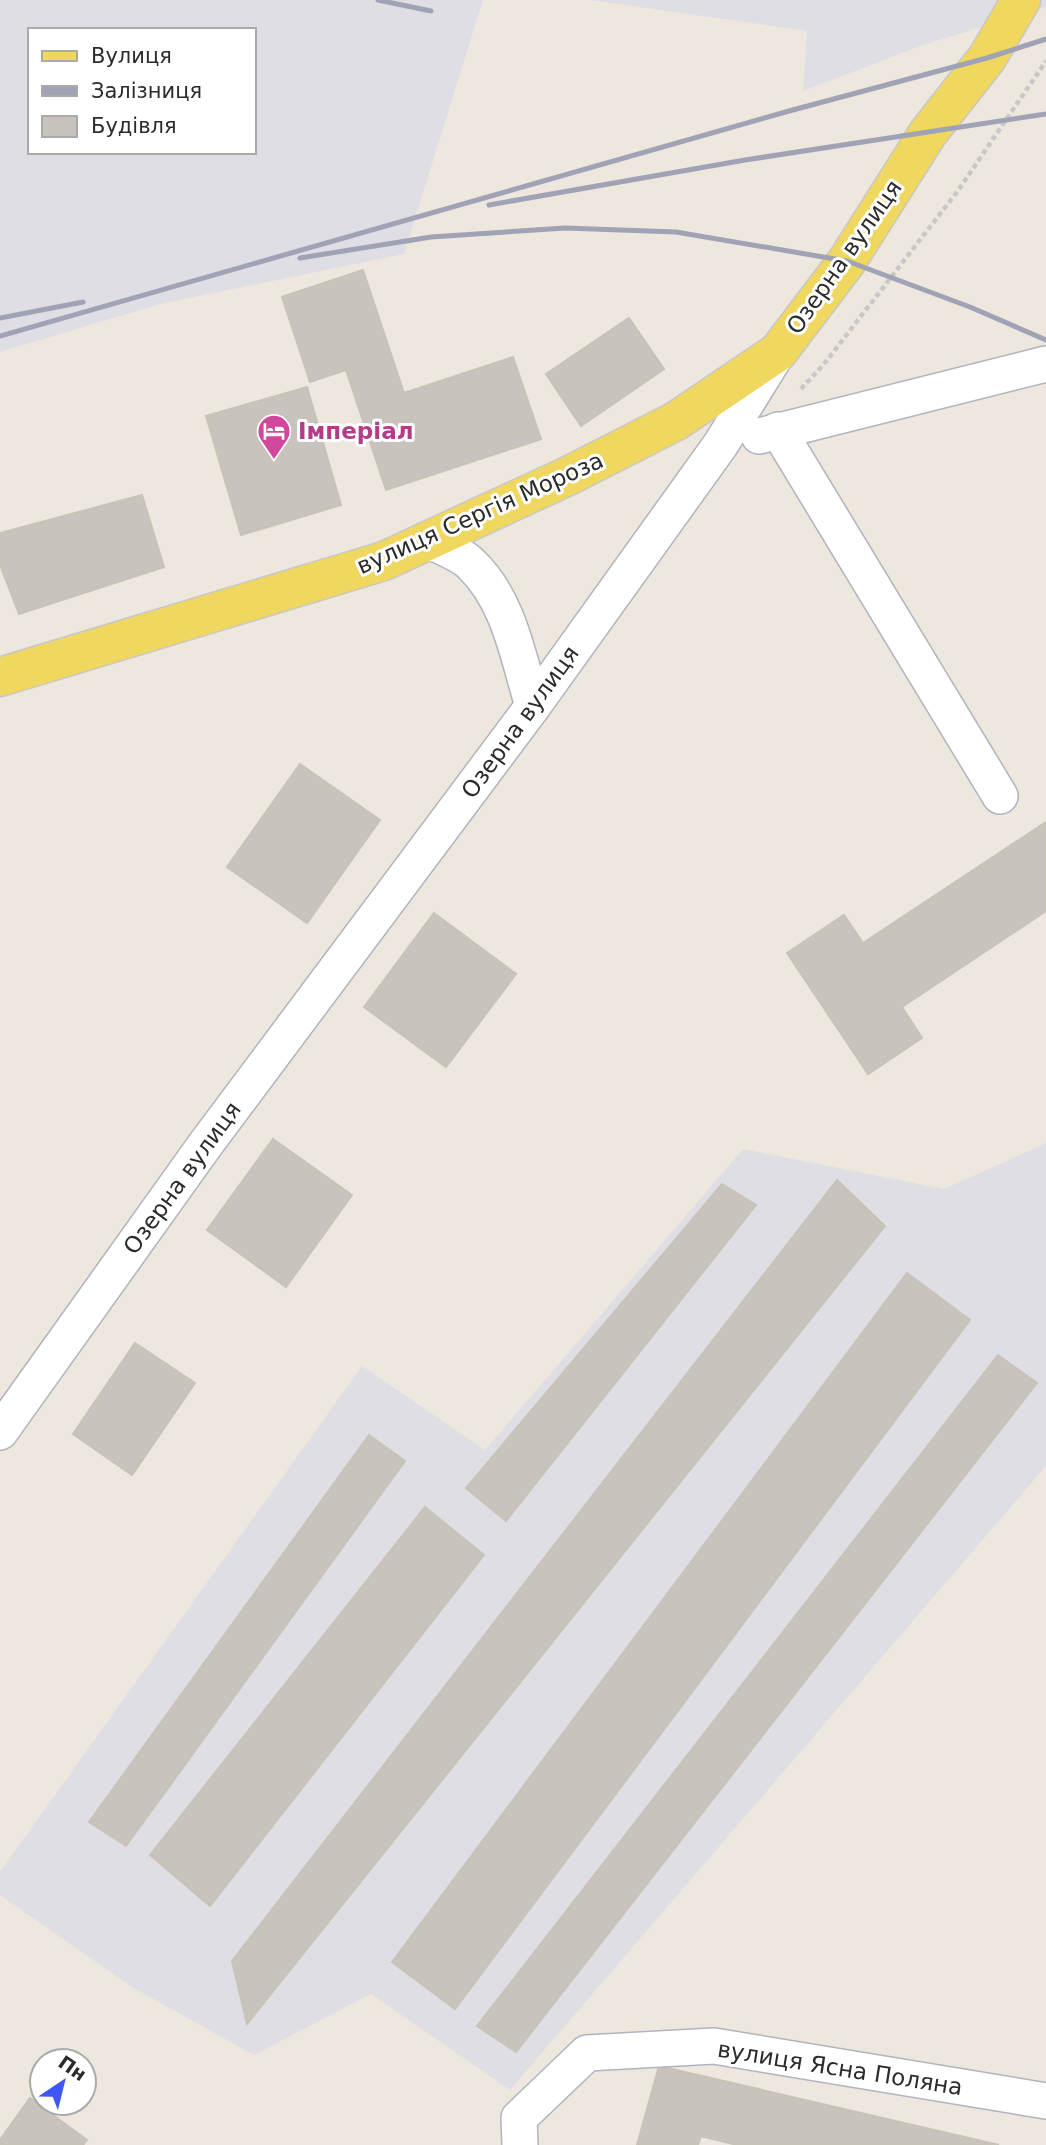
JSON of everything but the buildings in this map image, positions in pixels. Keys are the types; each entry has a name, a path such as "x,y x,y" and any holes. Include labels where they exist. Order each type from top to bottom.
{"main road":[{"name":"Озерна вулиця","path":"778,352 847,261 928,133 987,58 1021,0"},
{"name":"вулиця Сергія Мороза","path":"0,677 384,561 568,476 676,421 778,352"}],"street":[{"name":"Озерна вулиця","path":"0,1432 205,1145 533,706 721,444 778,352"},
{"path":"721,444 1046,364"},
{"path":"778,430 1000,796"},
{"path":"428,540 469,562 490,586 507,618 533,706"},
{"name":"вулиця Ясна Поляна","path":"520,2145 519,2118 587,2053 714,2046 1046,2101"}],"path":[{"path":"796,395 957,192 1046,61"}],"shaded area":[{"path":"0,0 483,0 404,254 160,304 0,352"},
{"path":"590,0 1046,0 1046,7 923,45 803,91 807,31"},
{"path":"1046,1143 1046,1466 510,2090 371,1994 254,2055 132,1987 0,1895 0,1872 362,1366 485,1450 743,1149 944,1189"}],"railway":[{"path":"378,0 431,11"},
{"path":"0,336 789,111 987,58 1046,39"},
{"path":"489,205 745,160 1046,114"},
{"path":"300,258 431,237 565,228 676,232 847,261 970,307 1046,340"},
{"path":"0,318 83,302"}],"place":[{"name":"Імперіал","path":"274,461"}]}
